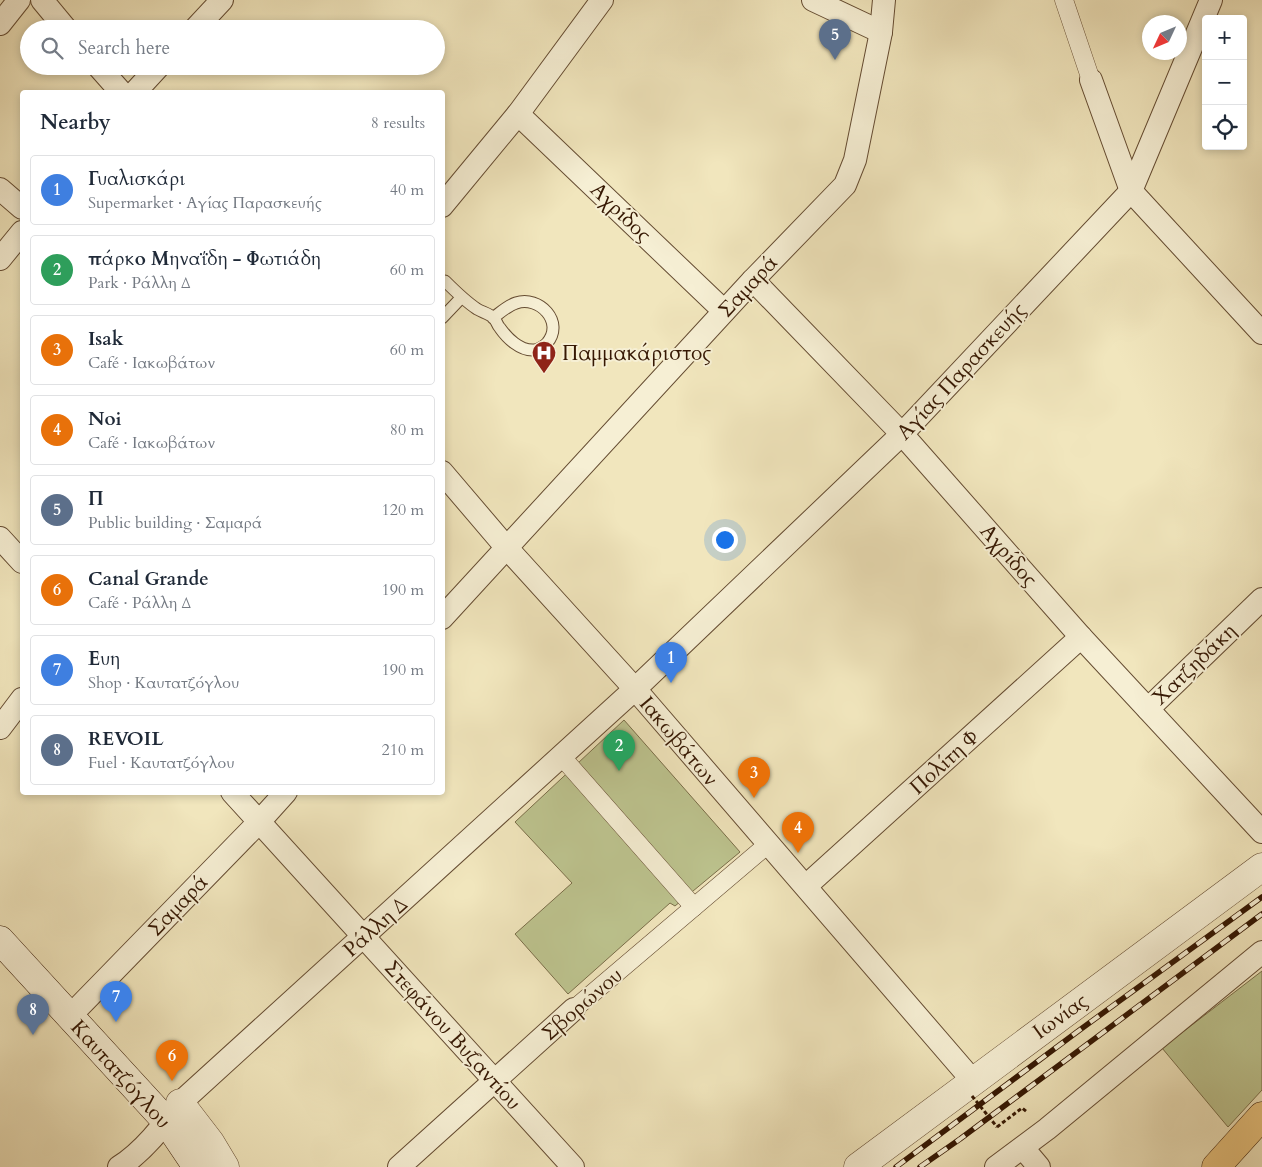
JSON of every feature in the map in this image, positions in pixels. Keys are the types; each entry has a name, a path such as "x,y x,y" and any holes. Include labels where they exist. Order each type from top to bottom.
{"main road":[{"path":"1216,1167 1262,1116"}],"street":[{"path":"0,24 19,0"},
{"path":"42,0 59,20"},
{"path":"203,20 222,0"},
{"path":"445,202 518,114 602,0"},
{"path":"813,0 881,32"},
{"name":"Σαμαρά","path":"445,615 724,311 845,185 854,160 881,32 884,0"},
{"path":"1064,0 1091,80 1132,190 1262,333"},
{"name":"Αγίας Παρασκευής","path":"635,689 902,434 1132,190 1211,0"},
{"path":"106,75 119,90"},
{"path":"137,90 151,75"},
{"name":"Αχρίδος","path":"518,114 724,311"},
{"path":"0,189 20,206"},
{"path":"0,259 20,234"},
{"name":"Αχρίδος","path":"753,280 902,434 1081,637 1262,832"},
{"name":"Ιακωβάτων","path":"445,476 506,547 635,689 767,845 806,886 972,1088"},
{"path":"0,538 20,560"},
{"name":"Χατζηδάκη","path":"1148,709 1262,599"},
{"name":"Πολίτη Φ","path":"806,886 1081,637"},
{"name":"Ράλλη Δ","path":"126,1165 173,1112 635,689"},
{"path":"0,728 20,702"},
{"path":"562,757 694,907"},
{"name":"Στεφάνου Βυζαντίου","path":"235,795 573,1167"},
{"name":"Σαμαρά","path":"70,1016 283,795"},
{"name":"Σβορώνου","path":"399,1167 574,1009 767,845"},
{"name":"Ιωνίας","path":"858,1167 972,1088 1262,867"},
{"name":"Καυτατζόγλου","path":"0,940 70,1016 173,1112 210,1142 225,1167"},
{"path":"996,1167 1023,1148 1262,952"},
{"name":"Καυτατζόγλου","path":"173,1112 197,1167"},
{"path":"1023,1148 1038,1167"}],"lane":[{"path":"445,281 462,298 482,313 493,318 511,341 524,348 534,350 545,346 554,335 554,327 545,311 537,304 528,301 508,306 493,318"},
{"path":"445,315 462,298"}],"path":[{"path":"972,1088 997,1127 1022,1108"}],"green space":[{"path":"624,720 740,852 675,906 670,903 568,994 515,934 572,883 515,822"},
{"path":"1262,971 1262,1090 1228,1127 1162,1048"}],"railway":[{"path":"896,1167 1262,897"},
{"path":"920,1167 1262,914"}],"place":[{"name":"Π","path":"835,60"},
{"name":"Παμμακάριστος","path":"544,374"},
{"name":"Γυαλισκάρι","path":"671,683"},
{"name":"πάρκο Μηναΐδη - Φωτιάδη","path":"619,771"},
{"name":"Isak","path":"754,798"},
{"name":"Noi","path":"798,853"},
{"name":"Ευη","path":"116,1022"},
{"name":"REVOIL","path":"33,1035"},
{"name":"Canal Grande","path":"172,1081"}]}
